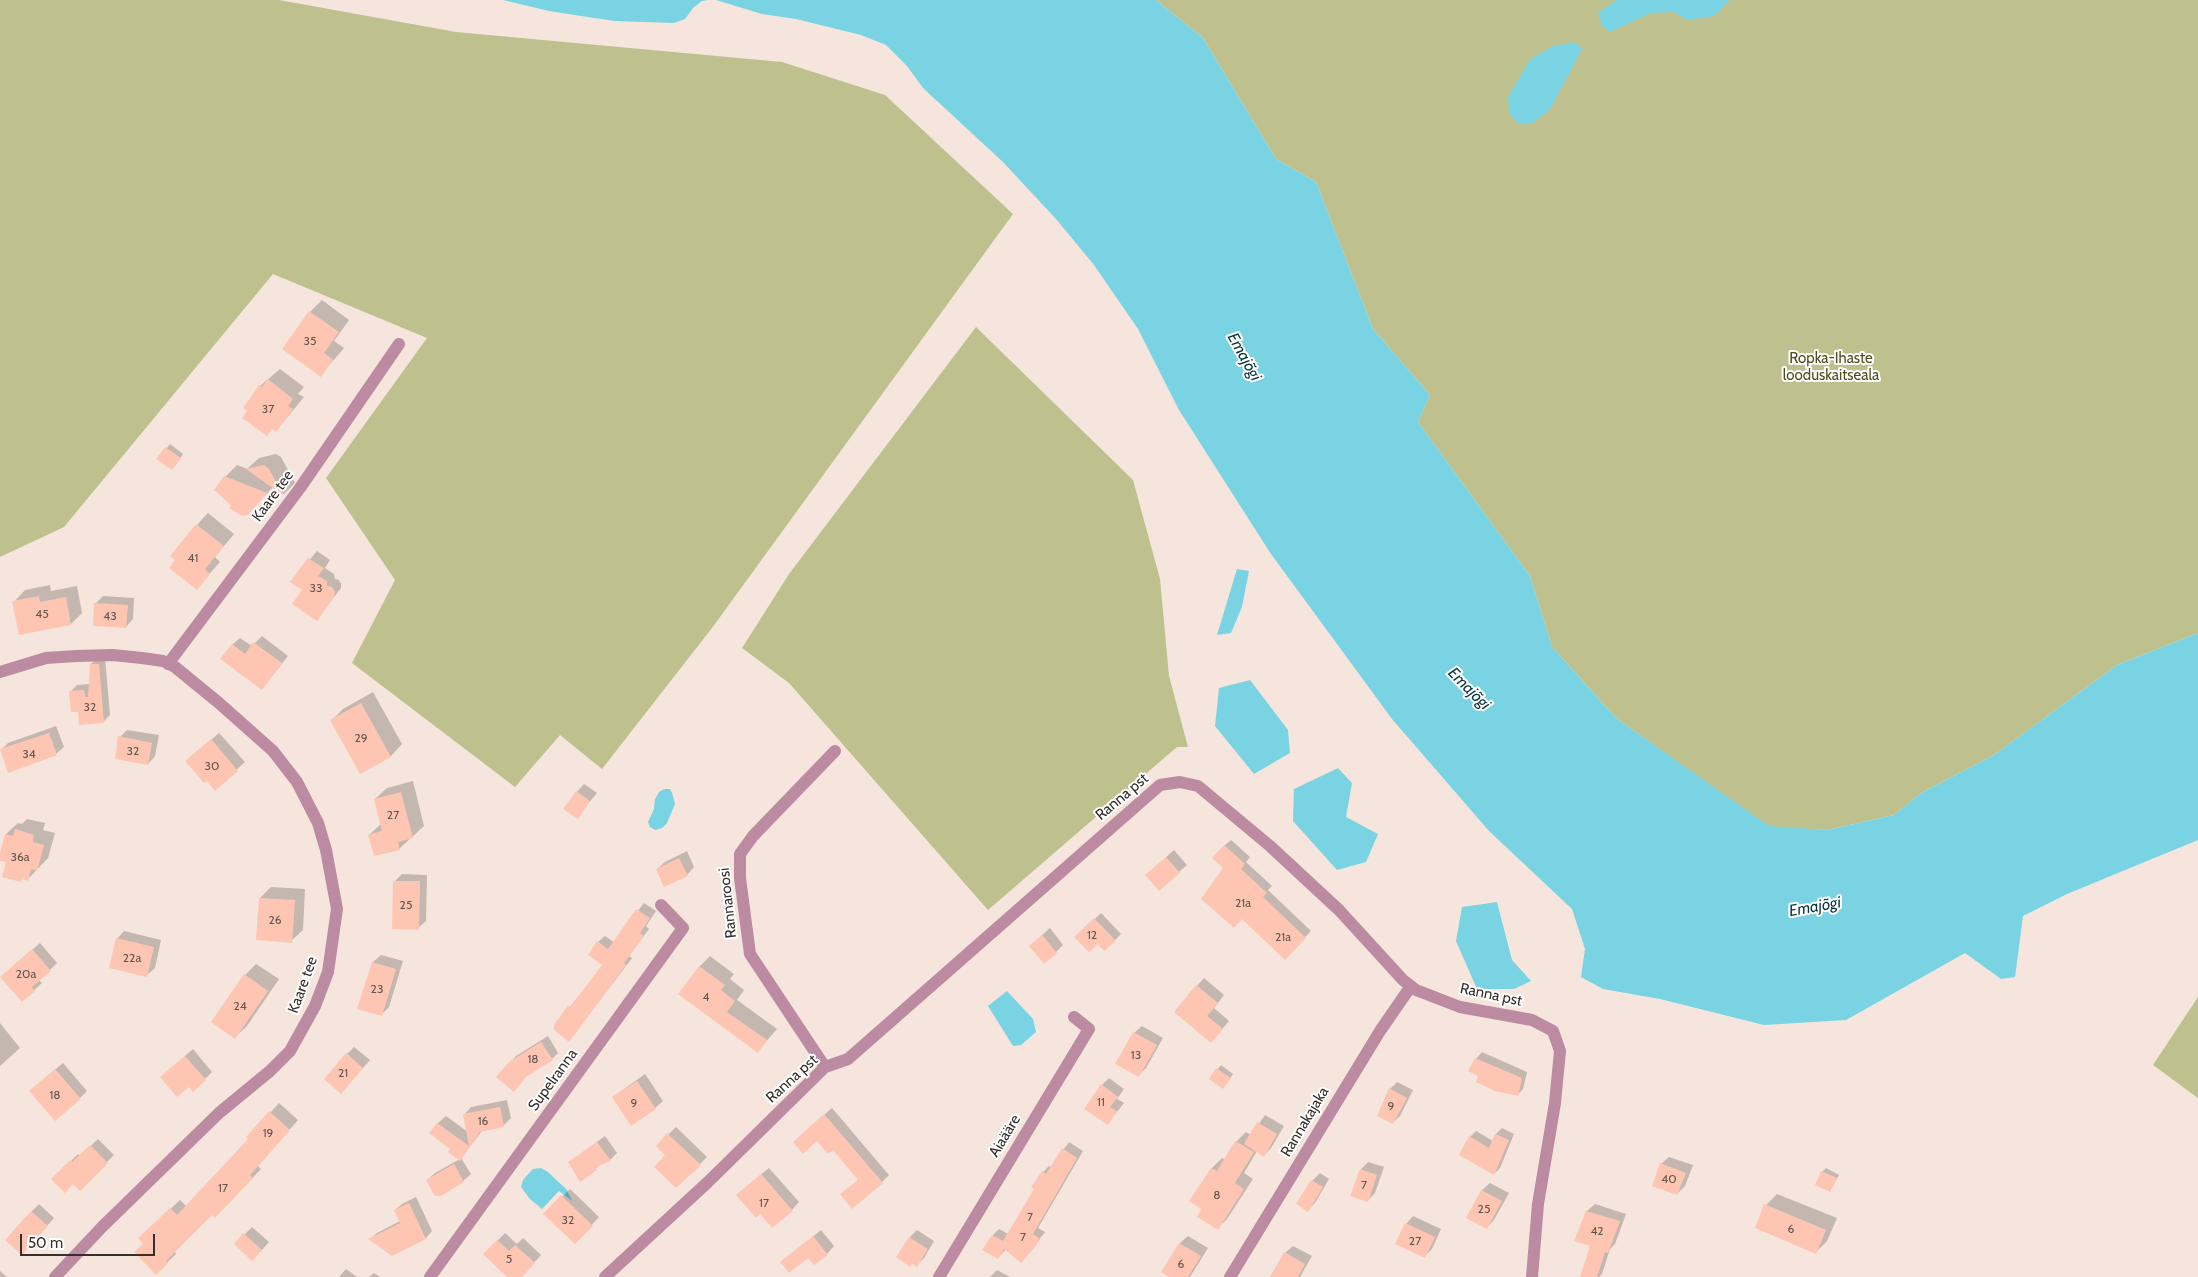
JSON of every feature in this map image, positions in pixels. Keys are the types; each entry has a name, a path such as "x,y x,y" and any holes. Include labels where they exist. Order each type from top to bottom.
{"street":[{"name":"Kaare tee","path":"168,664 300,488 399,344"},
{"name":"Kaare tee","path":"0,672 46,658 76,656 115,656 163,661 168,664 219,703 273,750 297,782 307,799 326,850 337,909 328,972 315,1006 290,1051 270,1071 219,1113 102,1227 55,1277"},
{"name":"Rannaroosi","path":"825,1067 750,954 740,878 740,854 753,836 835,751"},
{"name":"Ranna pst","path":"605,1277 708,1182 825,1067 848,1059 1160,785 1180,782 1198,786 1270,846 1339,910 1403,980 1416,990 1460,1007 1532,1020 1553,1031 1560,1051 1555,1103 1538,1204 1532,1277"},
{"name":"Supelranna","path":"430,1277 683,928 661,905"},
{"name":"Rannakajaka","path":"1230,1277 1380,1031 1411,986"},
{"name":"Aiaääre","path":"939,1277 1089,1030 1074,1016"}],"green space":[{"path":"0,0 279,0 456,32 782,62 885,95 1013,214 712,628 602,769 560,735 515,787 352,663 395,580 326,478 427,338 273,274 64,527 0,557"},
{"name":"Ropka-Ihaste looduskaitseala","path":"1156,0 2198,0 2198,633 2117,665 1994,755 1921,793 1894,815 1827,830 1769,827 1616,718 1552,647 1530,576 1418,422 1430,395 1373,329 1316,182 1276,159 1203,38"},
{"path":"976,327 1133,480 1160,579 1169,676 1188,747 1177,747 988,910 789,683 742,648 789,574"},
{"path":"2198,997 2198,1098 2153,1065"}],"water":[{"path":"503,0 709,0 702,1 693,8 685,19 674,23 614,21 549,11"},
{"name":"Emajõgi","path":"716,0 1156,0 1203,38 1276,159 1316,182 1373,329 1430,395 1418,422 1530,576 1552,647 1616,718 1769,826 1827,830 1894,815 1921,793 1994,755 2117,665 2198,633 2198,840 2067,894 2023,916 2015,977 2001,979 1965,953 1846,1020 1764,1025 1660,999 1603,989 1581,977 1585,949 1572,909 1489,831 1392,719 1271,554 1179,410 1138,329 1094,265 1056,219 1003,162 923,88 907,66 886,45 861,35 796,19 762,14"},
{"path":"1616,0 1729,0 1715,16 1688,20 1673,12 1651,13 1610,32 1602,26 1598,13"},
{"path":"1575,42 1582,49 1550,109 1533,123 1519,124 1509,113 1508,97 1530,59 1553,46"},
{"path":"1237,569 1249,571 1242,607 1231,633 1217,635"},
{"path":"1250,680 1288,730 1290,753 1254,774 1215,726 1219,688"},
{"path":"1338,768 1352,783 1346,817 1378,834 1366,862 1337,870 1293,821 1294,789"},
{"path":"664,789 670,789 675,804 667,823 662,828 655,830 650,827 648,822 654,809 655,799 659,792"},
{"path":"1497,902 1512,960 1531,981 1514,989 1477,989 1456,941 1462,907"},
{"path":"1007,991 1033,1019 1036,1032 1021,1045 1013,1046 988,1006"},
{"path":"541,1168 567,1190 572,1201 559,1191 542,1209 530,1199 521,1187 523,1180 533,1169"}],"building":[{"path":"309,311 339,332 324,353 333,360 321,377 282,349"},
{"path":"268,379 293,399 288,406 293,409 276,432 272,429 267,436 242,418 247,411 243,408 259,385 262,387"},
{"path":"165,447 181,458 172,470 156,459"},
{"path":"264,465 269,469 284,496 246,469"},
{"path":"224,476 267,493 248,515 242,516 229,508 231,505 214,490"},
{"path":"196,524 224,546 205,569 210,574 197,590 169,568 175,560 170,556"},
{"path":"308,558 324,568 318,576 327,581 327,586 332,587 335,592 334,597 317,621 292,604 302,590 290,582"},
{"path":"39,596 40,602 66,597 71,625 19,635 12,601"},
{"path":"94,603 128,605 126,628 93,626"},
{"path":"253,642 282,663 262,690 220,659 232,644 245,654"},
{"path":"90,664 99,664 104,723 79,725 78,712 71,712 69,691 84,690 85,697 88,697"},
{"path":"361,703 391,757 360,774 330,720"},
{"path":"49,733 57,755 8,773 0,749"},
{"path":"118,736 152,743 148,765 115,759"},
{"path":"211,739 238,771 215,791 207,781 204,783 185,761"},
{"path":"576,791 590,801 578,819 563,809"},
{"path":"401,792 413,838 398,842 400,850 374,856 368,835 382,831 374,799"},
{"path":"15,829 34,835 33,842 44,845 37,871 31,869 28,881 22,879 21,882 2,877 6,862 0,861 0,853 5,834 13,836"},
{"path":"1224,845 1245,864 1241,869 1267,893 1263,897 1306,938 1285,960 1242,919 1234,928 1201,899 1223,868 1212,858"},
{"path":"1166,857 1180,873 1159,891 1145,875"},
{"path":"679,858 688,876 664,887 656,869"},
{"path":"393,881 420,881 419,930 392,929"},
{"path":"259,898 295,900 292,943 256,940"},
{"path":"636,909 650,918 640,933 644,936 624,963 626,965 569,1042 554,1030 554,1025 568,1005 570,1007 602,965 588,955 597,941 608,949"},
{"path":"1094,918 1116,941 1104,951 1098,944 1089,952 1074,937"},
{"path":"1042,935 1057,953 1044,964 1029,946"},
{"path":"116,938 154,947 147,977 109,968"},
{"path":"32,949 51,971 32,987 35,991 22,1002 0,977"},
{"path":"372,962 396,969 382,1016 357,1009"},
{"path":"699,966 725,985 721,990 735,1001 727,1012 767,1040 758,1053 678,994"},
{"path":"244,974 268,991 235,1039 211,1022"},
{"path":"1196,985 1218,1003 1207,1016 1223,1029 1211,1043 1174,1012"},
{"path":"1133,1032 1157,1045 1139,1077 1115,1064"},
{"path":"541,1042 553,1060 526,1077 514,1092 496,1077 509,1062"},
{"path":"346,1053 363,1068 341,1094 324,1079"},
{"path":"185,1056 206,1080 193,1092 189,1087 177,1097 160,1077"},
{"path":"1475,1058 1522,1078 1518,1096 1495,1091 1476,1082 1478,1076 1468,1071"},
{"path":"1216,1068 1231,1078 1223,1089 1209,1079"},
{"path":"55,1069 81,1099 55,1121 29,1091"},
{"path":"637,1081 656,1109 631,1126 612,1097"},
{"path":"1101,1084 1118,1097 1110,1107 1117,1111 1108,1125 1084,1109"},
{"path":"1389,1088 1407,1098 1393,1124 1377,1116"},
{"path":"500,1107 504,1127 480,1132 460,1161 448,1152 450,1149 429,1133 437,1123 469,1146 463,1114"},
{"path":"269,1111 290,1130 250,1175 253,1178 215,1218 212,1215 166,1261 168,1263 156,1275 134,1252 143,1244 138,1238 170,1208 177,1215 248,1139 246,1137"},
{"path":"824,1114 883,1183 852,1209 840,1194 858,1180 833,1150 828,1154 817,1141 803,1154 793,1142"},
{"path":"1257,1122 1277,1134 1264,1157 1244,1144"},
{"path":"667,1133 701,1165 676,1188 654,1167 665,1155 656,1146"},
{"path":"1495,1134 1509,1140 1494,1175 1459,1155 1469,1136 1489,1148"},
{"path":"1235,1141 1254,1152 1235,1183 1244,1189 1218,1230 1197,1217 1201,1209 1189,1201 1211,1168 1217,1171"},
{"path":"597,1142 611,1161 595,1167 597,1170 580,1182 568,1162"},
{"path":"90,1145 108,1163 80,1191 73,1184 65,1193 51,1179 70,1160 72,1162"},
{"path":"1062,1148 1077,1158 1033,1234 1040,1239 1035,1247 1021,1263 1004,1249 998,1259 982,1250 992,1235 1003,1241 1034,1189 1031,1187 1042,1171 1046,1174"},
{"path":"1660,1163 1686,1173 1677,1195 1652,1186"},
{"path":"454,1164 464,1182 441,1196 435,1196 426,1180"},
{"path":"1360,1169 1377,1175 1368,1202 1350,1196"},
{"path":"1821,1171 1837,1178 1830,1192 1815,1185"},
{"path":"761,1174 793,1211 772,1228 760,1214 756,1218 736,1195"},
{"path":"1311,1180 1323,1187 1308,1212 1296,1204"},
{"path":"1481,1190 1502,1201 1487,1229 1466,1218"},
{"path":"561,1195 593,1226 575,1244 543,1214"},
{"path":"409,1203 426,1239 392,1256 368,1239 400,1223 394,1210"},
{"path":"1764,1204 1826,1230 1816,1254 1755,1228"},
{"path":"31,1211 48,1226 22,1255 5,1240"},
{"path":"1586,1211 1620,1221 1608,1253 1605,1252 1597,1277 1580,1277 1590,1246 1574,1241"},
{"path":"1405,1223 1435,1237 1425,1258 1395,1244"},
{"path":"243,1233 262,1250 252,1261 234,1244"},
{"path":"813,1236 828,1255 814,1265 808,1258 789,1273 780,1262"},
{"path":"909,1237 928,1249 917,1267 912,1264 910,1267 896,1257"},
{"path":"497,1240 509,1251 515,1245 535,1263 522,1277 507,1277 483,1254"},
{"path":"1179,1243 1201,1256 1188,1277 1169,1277 1161,1272"},
{"path":"1284,1252 1305,1264 1298,1277 1270,1277"}]}
